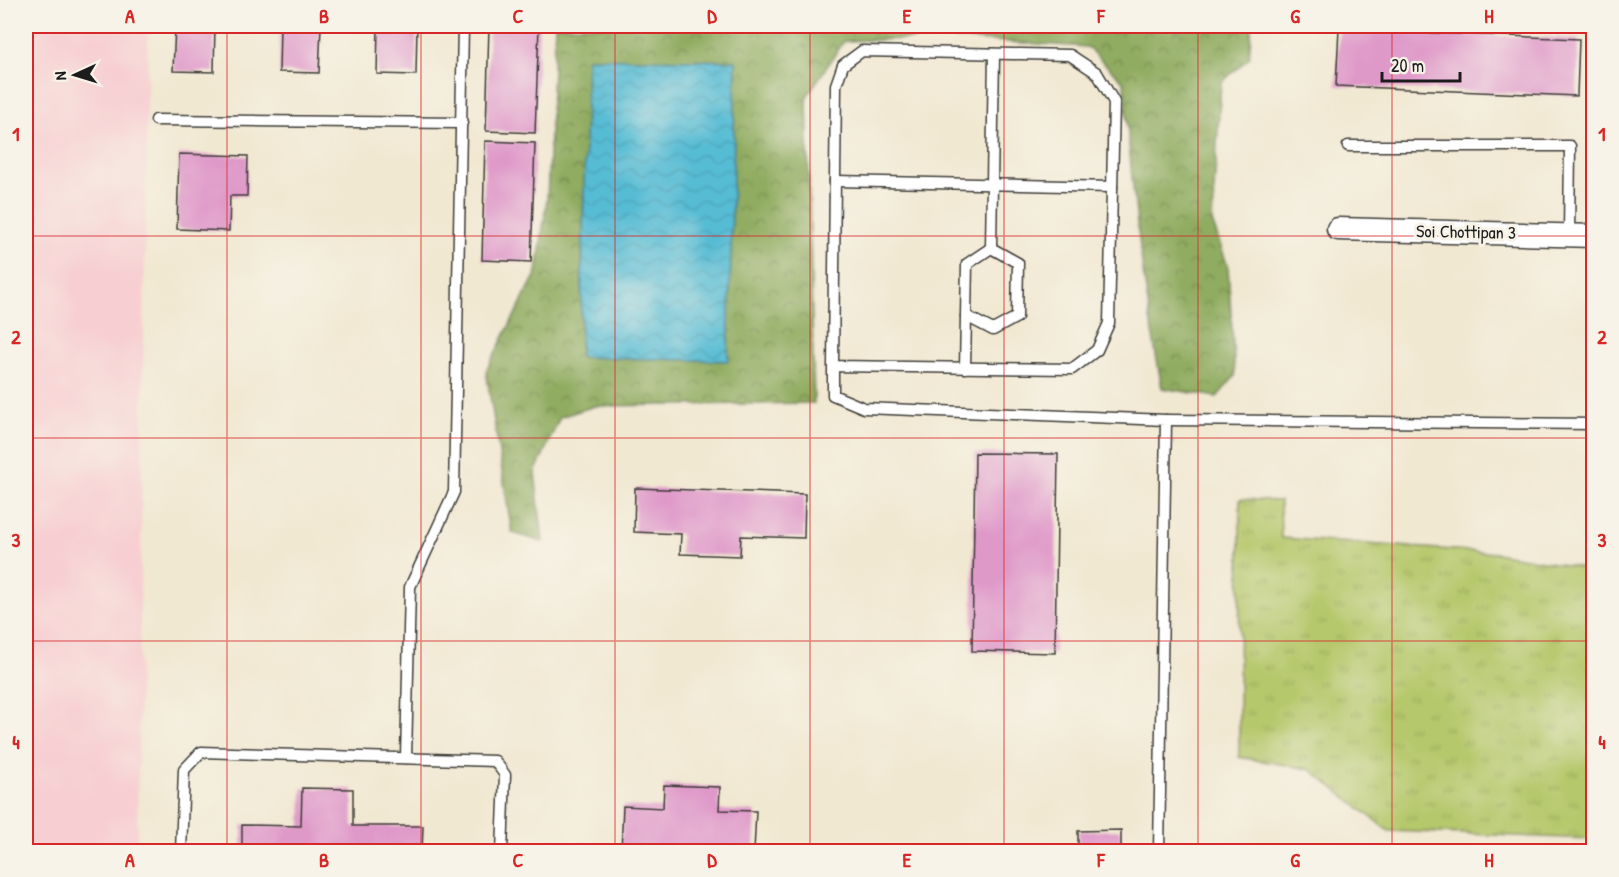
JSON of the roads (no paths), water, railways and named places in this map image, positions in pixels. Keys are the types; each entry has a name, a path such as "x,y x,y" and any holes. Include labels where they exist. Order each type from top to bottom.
{"street":[{"name":"Soi Chottipan 3","path":"1338,229 1593,236"}],"lane":[{"path":"406,758 410,587 454,492 464,26"},
{"path":"833,366 1072,369 1097,350 1109,323 1114,102 1097,73 1070,55 862,51 843,65 836,85 833,366 833,395 864,408 1166,420 1593,424"},
{"path":"991,248 994,54"},
{"path":"156,120 462,123"},
{"path":"1348,146 1570,146 1569,235"},
{"path":"835,181 1112,187"},
{"path":"966,316 993,330 1017,317 1018,263 991,248"},
{"path":"965,368 967,264 991,248"},
{"path":"1159,852 1166,420"},
{"path":"181,852 184,770 201,752 495,761 505,776 502,852"}],"water":[{"path":"587,58 736,61 728,361 580,357"}]}
